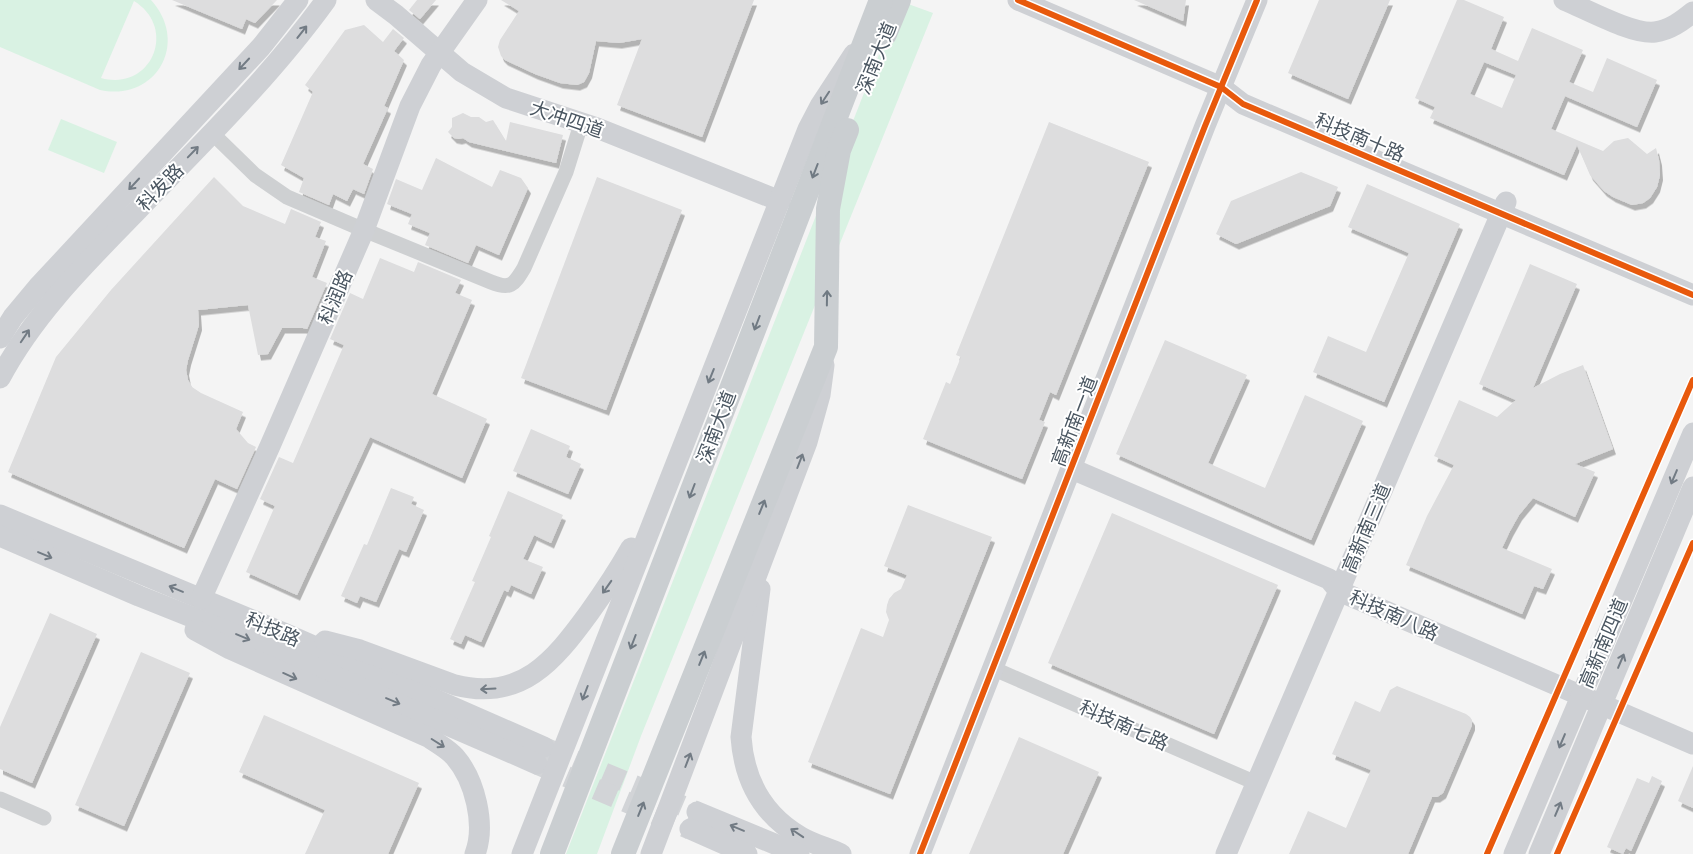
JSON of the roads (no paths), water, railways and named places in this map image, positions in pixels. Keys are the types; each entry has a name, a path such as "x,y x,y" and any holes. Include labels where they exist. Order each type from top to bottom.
{"main road":[{"path":"870,28 874,12 874,0"},
{"name":"深南大道","path":"553,848 881,0"},
{"name":"深南大道","path":"623,854 826,347 828,209 839,150 899,0"}],"street":[{"name":"科发路","path":"0,338 6,315 44,280 261,47 298,0"},
{"name":"科发路","path":"0,378 28,331 62,289 212,133 298,37 326,0"},
{"name":"大冲四道","path":"376,0 411,27 438,53 462,72 498,94 525,105 597,128 780,201"},
{"name":"科润路","path":"201,599 364,230 404,122 430,65 477,0"},
{"name":"科技南十路","path":"1018,0 1221,87 1243,104 1693,281"},
{"name":"高新南一道","path":"920,854 1221,87 1257,0"},
{"path":"1564,0 1640,31 1654,32 1668,29 1693,12"},
{"path":"522,854 814,118 870,28"},
{"path":"212,133 255,175 287,197 498,285 511,285 516,282 524,268 560,188 581,124"},
{"name":"科技南十路","path":"1504,208 1693,295"},
{"name":"高新南三道","path":"1226,854 1504,208"},
{"path":"651,854 807,442 820,395 826,347"},
{"name":"高新南四道","path":"1514,854 1693,433"},
{"name":"科技南八路","path":"1072,469 1329,579 1338,591 1693,744"},
{"path":"286,634 352,647 455,685 472,689 504,688 521,682 537,672 569,641 612,580 667,485"},
{"name":"高新南四道","path":"1539,854 1693,487"},
{"name":"科技路","path":"1,520 286,634 541,755 139,596 1,520"},
{"path":"764,556 743,713 742,757 749,779 758,796 770,812 801,837 841,854"},
{"path":"139,596 194,630 230,649 430,738 446,749 454,756 464,770 476,796 479,825 475,854"},
{"name":"科技南七路","path":"992,668 1256,783"},
{"path":"0,799 44,818"},
{"path":"747,854 694,820 798,854"}],"tunnel":[{"path":"545,748 697,812"},
{"path":"537,764 690,829"}]}
